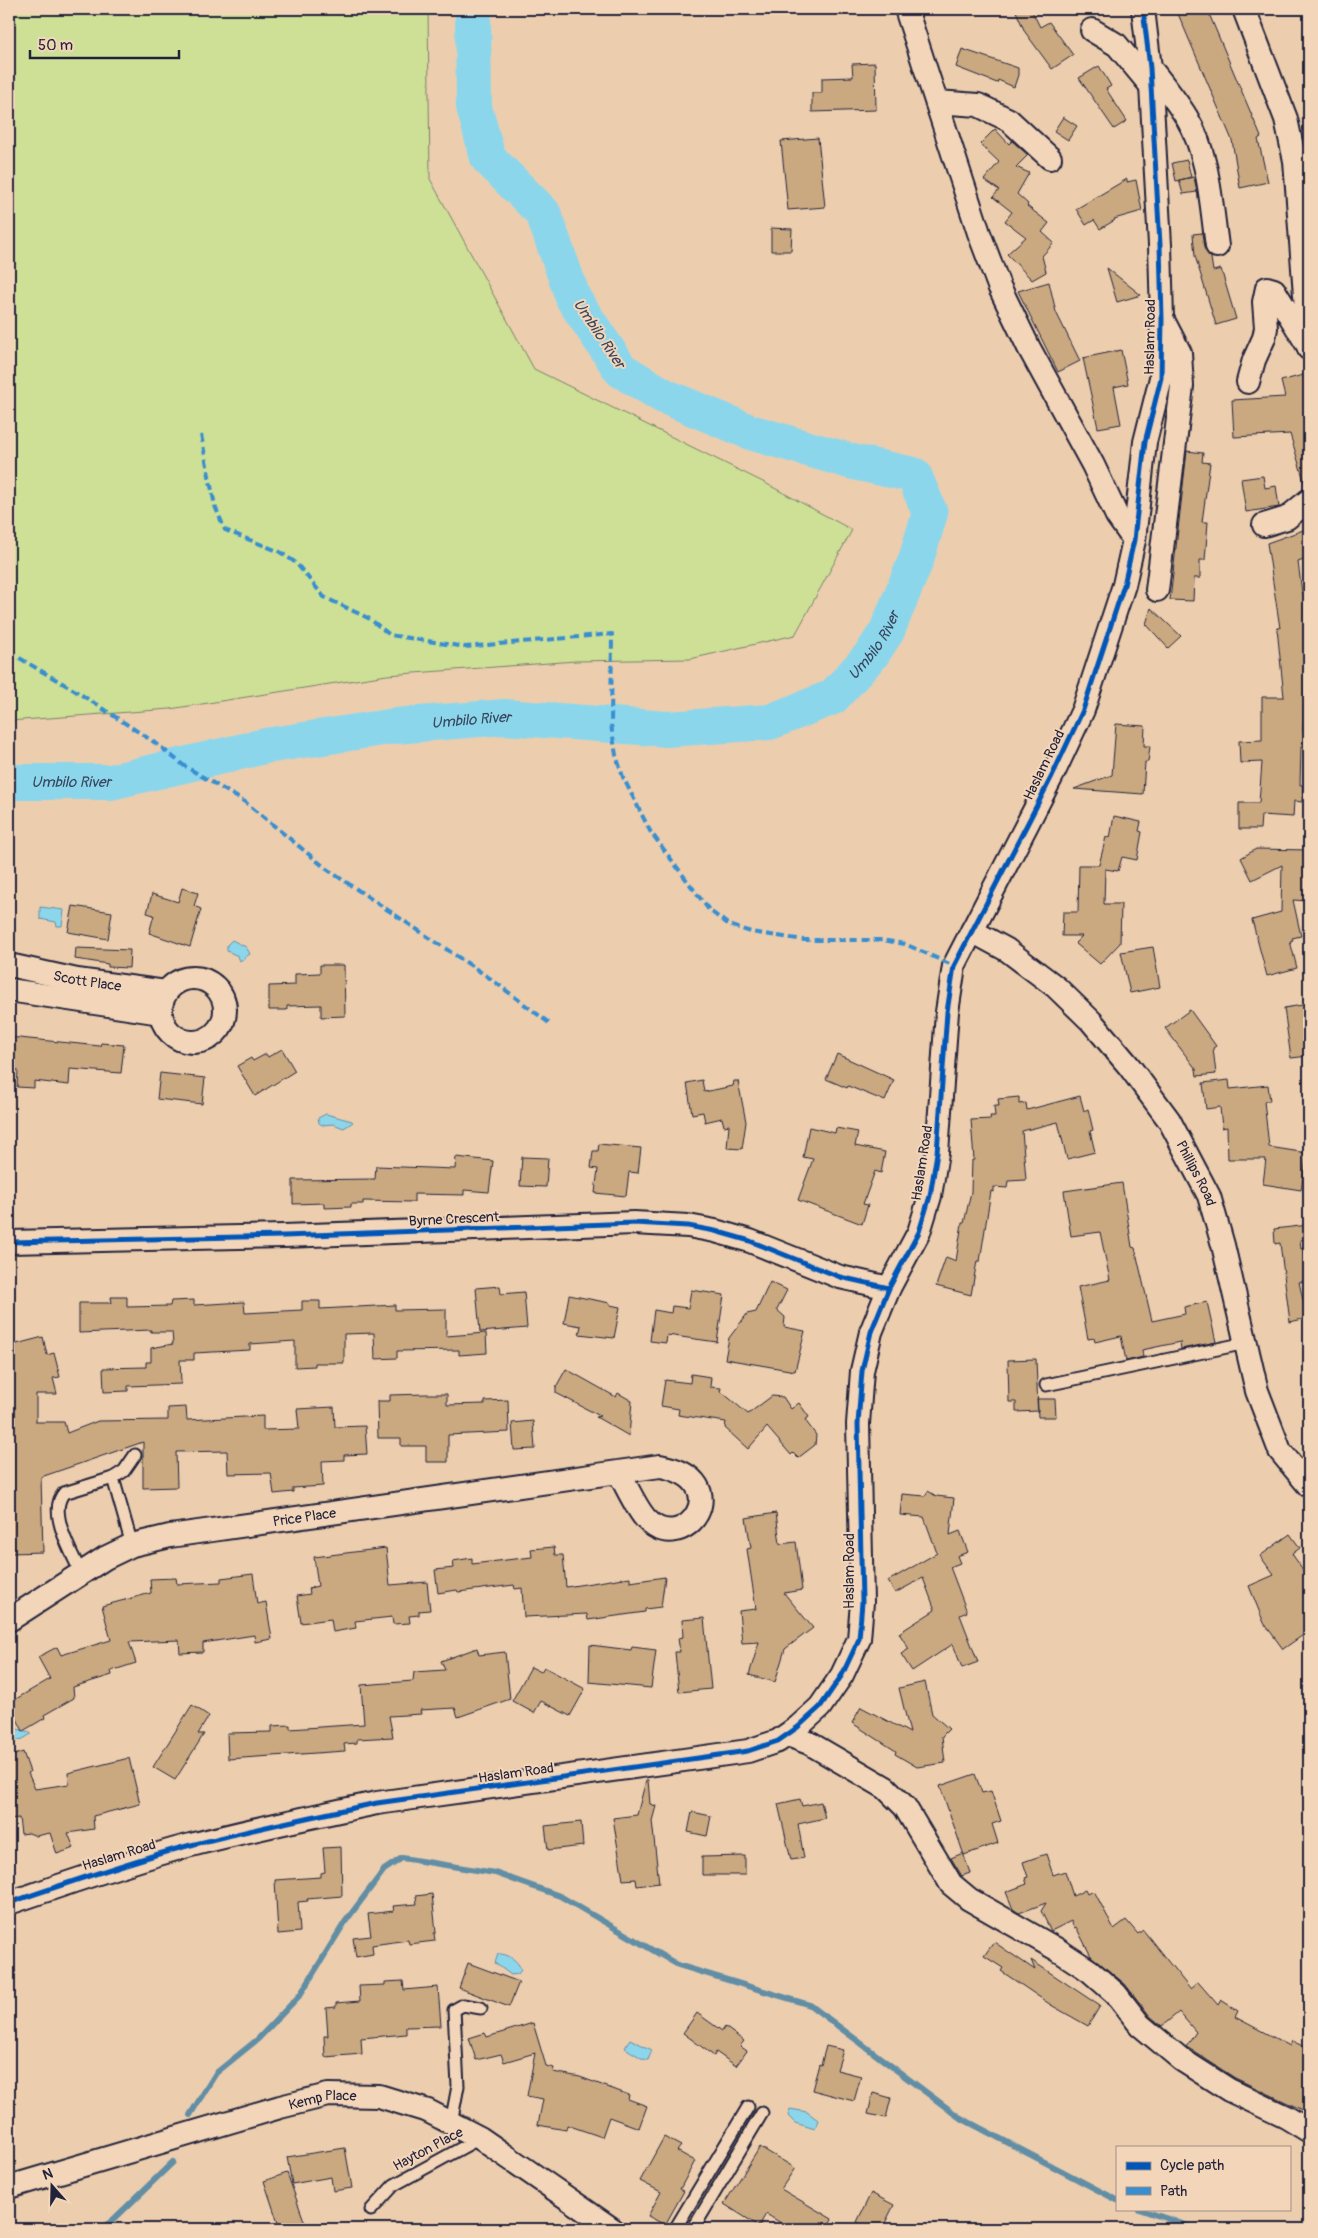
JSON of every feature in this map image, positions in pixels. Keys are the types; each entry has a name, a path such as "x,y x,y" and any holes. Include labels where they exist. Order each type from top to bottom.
{"street":[{"path":"906,9 979,234 999,286 1029,348 1093,465 1117,516 1134,540"},
{"name":"Haslam Road","path":"9,1903 75,1880 186,1846 318,1815 378,1803 748,1751 778,1741 788,1735 820,1707 842,1675 859,1639 862,1602 858,1424 862,1371 871,1332 889,1288 919,1232 930,1196 937,1153 947,1012 954,966 1052,776 1083,710 1124,586 1134,540 1145,442 1161,378 1162,319 1151,77 1143,9"},
{"path":"1244,9 1290,131 1295,161 1309,348"},
{"path":"1092,30 1117,45 1151,77 1187,119 1196,137 1211,199 1217,246"},
{"path":"937,102 978,105 1008,120 1050,158"},
{"path":"1248,382 1254,360 1265,333 1264,302 1267,288 1274,290 1309,348"},
{"path":"1157,590 1182,386 1180,353 1162,319"},
{"path":"1264,525 1287,518 1309,500"},
{"name":"Phillips Road","path":"972,931 1007,950 1063,994 1103,1036 1169,1120 1209,1196 1223,1245 1257,1391 1280,1451 1309,1486"},
{"name":"Scott Place","path":"9,965 74,990 161,1013"},
{"path":"192,978 207,981 218,990 225,1004 224,1019 217,1032 205,1041 190,1042 176,1038 165,1027 161,1013 163,998 166,992 177,982 192,978"},
{"name":"Scott Place","path":"9,990 166,992"},
{"name":"Byrne Crescent","path":"9,1242 284,1236 634,1223 688,1226 716,1231 750,1241 840,1277 889,1288"},
{"name":"Price Place","path":"9,1620 105,1558 132,1545 170,1536 619,1473"},
{"path":"788,1735 809,1743 886,1788 905,1807 951,1884 969,1899 1058,1950 1090,1971 1116,1994 1140,2025 1182,2060 1228,2090 1286,2117 1309,2131"},
{"name":"Kemp Place","path":"9,2187 328,2095 379,2096 428,2112 480,2138 612,2229"}],"lane":[{"path":"1046,1385 1246,1343"},
{"path":"81,1573 67,1544 59,1517 58,1504 60,1498 64,1493 113,1478 124,1471 135,1455"},
{"path":"113,1478 132,1545"},
{"path":"451,2123 458,2086 454,2010 463,2005 481,2008"},
{"path":"675,2229 748,2107"},
{"path":"693,2229 762,2113"},
{"name":"Hayton Place","path":"371,2210 394,2185 480,2138"}],"green space":[{"path":"9,9 428,9 430,179 534,369 765,483 852,530 795,635 690,659 576,661 387,675 170,709 9,721"}],"water":[{"path":"40,907 64,910 62,926 57,926 56,922 40,919"},
{"path":"232,940 246,947 250,954 240,961 238,956 227,951 227,945"},
{"path":"326,1114 353,1122 344,1128 333,1124 322,1125 319,1123 318,1118"},
{"path":"9,1727 31,1734 23,1739 9,1742"},
{"path":"498,1954 509,1956 515,1961 521,1970 518,1974 511,1975 495,1963"},
{"path":"630,2039 652,2050 648,2060 625,2048"},
{"path":"790,2109 807,2112 818,2120 815,2129 795,2123 788,2116"}],"building":[{"path":"1015,9 1031,9 1040,27 1049,22 1073,55 1052,69 1025,32"},
{"path":"1176,9 1207,9 1261,137 1258,139 1268,182 1240,188 1232,140"},
{"path":"962,49 1018,68 1014,87 998,80 997,83 956,67"},
{"path":"875,63 876,110 812,112 812,93 822,93 822,78 853,77 852,64"},
{"path":"1099,66 1111,86 1106,89 1127,121 1114,129 1079,78"},
{"path":"1063,117 1077,126 1068,140 1054,131"},
{"path":"995,129 1009,144 1012,141 1028,155 1016,167 1029,173 1017,194 1028,204 1027,206 1049,223 1042,232 1054,243 1042,256 1046,272 1032,280 1007,254 1026,237 1005,221 1012,212 993,197 999,190 984,180 999,162 980,144"},
{"path":"818,138 825,207 788,210 781,141"},
{"path":"1187,160 1191,177 1176,181 1172,163"},
{"path":"1194,177 1197,192 1183,194 1179,180"},
{"path":"1127,179 1127,182 1136,180 1142,211 1114,219 1100,229 1094,220 1086,225 1076,209"},
{"path":"771,228 792,229 791,251 771,251"},
{"path":"1202,233 1204,248 1211,258 1213,271 1221,269 1236,319 1216,325 1195,256 1193,234"},
{"path":"1107,268 1141,295 1117,302"},
{"path":"1049,282 1056,312 1080,361 1058,372 1018,291"},
{"path":"1121,350 1128,384 1114,387 1121,424 1098,428 1083,358"},
{"path":"1303,375 1309,398 1309,483 1305,484 1290,434 1234,437 1232,400 1285,397 1281,381"},
{"path":"1187,451 1203,453 1202,462 1210,463 1202,522 1208,522 1205,560 1200,560 1200,578 1194,578 1193,601 1170,600"},
{"path":"1263,476 1265,488 1276,486 1279,507 1246,512 1241,479"},
{"path":"1309,528 1309,558 1298,562 1302,593 1305,592 1309,622 1307,623 1309,687 1305,687 1303,731 1309,731 1309,748 1301,747 1300,785 1303,785 1302,802 1294,801 1293,817 1261,815 1260,829 1239,829 1239,803 1259,803 1262,762 1240,763 1239,741 1262,740 1262,697 1284,697 1277,628 1280,628 1267,543"},
{"path":"1151,608 1181,636 1168,648 1146,624"},
{"path":"1116,724 1145,726 1144,746 1150,746 1148,762 1145,762 1143,794 1074,789 1112,775"},
{"path":"1114,816 1141,822 1139,831 1142,832 1137,860 1122,857 1118,871 1105,869 1104,904 1121,904 1120,943 1100,964 1075,943 1082,936 1062,936 1063,912 1078,912 1079,865 1099,865 1106,837 1110,838"},
{"path":"1256,849 1309,850 1309,901 1293,900 1301,936 1292,938 1293,940 1290,941 1297,968 1267,976 1252,920 1281,912 1282,865 1252,880 1241,858"},
{"path":"182,888 198,893 194,906 201,909 190,947 149,933 154,915 147,913 152,894 178,902"},
{"path":"73,906 112,912 108,939 68,932"},
{"path":"1153,947 1160,987 1130,993 1121,952"},
{"path":"76,948 130,950 129,968 108,967 108,964 75,959"},
{"path":"320,965 344,965 345,1016 321,1017 321,1005 287,1006 287,1010 269,1010 269,986 295,985 295,974 320,973"},
{"path":"1309,1004 1309,1056 1291,1058 1284,1008"},
{"path":"1190,1010 1216,1046 1213,1048 1216,1074 1197,1076 1196,1069 1165,1028"},
{"path":"9,1037 100,1046 101,1043 124,1045 121,1073 70,1069 69,1085 34,1081 34,1088 17,1087 18,1070 9,1069"},
{"path":"282,1049 295,1071 255,1096 237,1066 251,1058 253,1061 266,1054 268,1057"},
{"path":"837,1054 894,1080 885,1101 826,1079"},
{"path":"160,1073 205,1078 202,1104 157,1099"},
{"path":"702,1080 704,1092 733,1086 734,1081 738,1081 746,1122 742,1149 727,1148 729,1125 724,1126 722,1118 705,1122 703,1112 692,1114 687,1083"},
{"path":"1229,1080 1230,1089 1268,1085 1270,1101 1264,1101 1269,1147 1307,1153 1301,1190 1263,1184 1266,1159 1228,1159 1227,1127 1222,1128 1220,1107 1206,1109 1203,1083"},
{"path":"1080,1096 1084,1111 1088,1109 1093,1130 1090,1131 1095,1152 1067,1159 1058,1122 1022,1131 1026,1180 1008,1181 1007,1188 994,1187 994,1192 991,1191 980,1261 977,1261 971,1295 936,1286 946,1257 956,1261 962,1223 964,1223 971,1192 972,1160 974,1160 971,1120 991,1119 990,1116 995,1116 994,1106 999,1106 998,1099 1019,1097 1019,1104 1026,1103 1027,1110"},
{"path":"809,1127 835,1133 836,1128 858,1132 855,1146 885,1152 881,1173 875,1171 863,1204 868,1205 862,1224 798,1200 813,1159 803,1157"},
{"path":"599,1144 641,1148 638,1173 629,1172 626,1196 595,1193 598,1169 591,1168 593,1151 598,1151"},
{"path":"456,1157 493,1161 489,1192 464,1190 464,1195 414,1194 414,1202 363,1201 363,1204 351,1204 351,1207 324,1208 324,1203 293,1204 293,1180 375,1179 376,1166 455,1169"},
{"path":"522,1157 548,1158 546,1187 520,1186"},
{"path":"1122,1183 1132,1247 1135,1248 1152,1321 1185,1314 1184,1307 1207,1302 1216,1342 1181,1349 1180,1342 1142,1350 1143,1357 1126,1361 1121,1336 1095,1342 1094,1338 1088,1339 1078,1287 1110,1280 1100,1232 1071,1236 1064,1191"},
{"path":"1309,1225 1309,1239 1300,1240 1301,1249 1304,1248 1309,1281 1299,1282 1307,1318 1290,1322 1280,1243 1275,1244 1274,1229"},
{"path":"770,1282 787,1290 777,1310 785,1317 784,1327 805,1331 795,1371 725,1359 729,1338 747,1314 756,1312"},
{"path":"500,1286 501,1294 524,1292 527,1328 480,1332 476,1288"},
{"path":"691,1290 724,1295 717,1342 667,1335 666,1343 650,1341 654,1310 671,1313 672,1306 688,1308"},
{"path":"569,1295 610,1303 610,1305 620,1307 614,1338 579,1334 581,1326 564,1323"},
{"path":"111,1297 127,1297 127,1307 170,1306 171,1301 194,1300 194,1305 244,1302 245,1313 302,1310 302,1301 320,1301 320,1309 395,1305 395,1310 446,1309 446,1336 486,1333 487,1353 459,1355 459,1350 397,1351 397,1358 375,1359 374,1333 344,1334 344,1363 315,1363 315,1366 295,1367 295,1341 250,1344 250,1350 194,1353 194,1360 180,1360 181,1384 128,1386 128,1391 104,1392 103,1368 146,1367 146,1362 151,1362 151,1348 173,1344 172,1332 151,1332 151,1330 79,1333 79,1303 112,1303"},
{"path":"43,1337 47,1355 54,1353 60,1377 53,1378 57,1394 36,1394 36,1422 64,1422 67,1433 98,1421 168,1420 168,1408 186,1407 187,1420 263,1416 263,1430 299,1429 297,1409 334,1407 335,1427 365,1426 367,1454 344,1455 344,1460 322,1461 323,1486 293,1488 293,1492 274,1494 271,1473 228,1474 227,1451 176,1452 177,1487 143,1488 143,1442 41,1477 43,1552 11,1553 9,1346"},
{"path":"1036,1359 1038,1411 1016,1412 1016,1402 1009,1402 1008,1360"},
{"path":"566,1369 616,1397 618,1393 632,1401 629,1436 596,1417 600,1416 556,1393 556,1387"},
{"path":"691,1374 711,1377 710,1387 721,1388 720,1392 748,1414 772,1396 783,1397 791,1409 799,1403 809,1417 805,1420 816,1435 815,1445 798,1458 793,1453 791,1455 767,1427 748,1449 725,1428 726,1422 678,1415 679,1409 661,1406 665,1380 690,1383"},
{"path":"447,1394 447,1405 485,1404 485,1401 508,1400 509,1432 448,1435 448,1462 426,1462 426,1446 401,1446 401,1438 378,1438 377,1401 390,1401 390,1395"},
{"path":"1037,1399 1055,1399 1056,1417 1038,1417"},
{"path":"533,1421 535,1449 514,1450 512,1423"},
{"path":"928,1491 936,1496 954,1498 950,1535 960,1531 968,1552 957,1556 960,1563 950,1567 967,1612 960,1615 978,1662 962,1668 953,1644 912,1671 901,1654 909,1649 899,1633 935,1610 923,1578 895,1593 888,1581 937,1553 924,1517 900,1515 902,1494 925,1496"},
{"path":"776,1513 780,1544 796,1542 802,1590 784,1593 813,1628 785,1649 775,1682 749,1675 759,1642 742,1643 739,1611 756,1609 747,1549 751,1548 746,1518"},
{"path":"1290,1534 1300,1548 1292,1554 1309,1578 1309,1631 1283,1649 1264,1623 1249,1586 1274,1575 1260,1556"},
{"path":"554,1547 555,1555 563,1555 566,1587 630,1577 630,1582 665,1577 661,1607 645,1609 645,1612 588,1620 587,1614 524,1617 522,1588 515,1589 514,1585 438,1593 435,1570 454,1568 453,1561 472,1558 472,1564 532,1557 531,1549"},
{"path":"386,1548 390,1585 427,1582 430,1610 419,1611 419,1615 409,1616 410,1623 393,1624 392,1617 355,1621 356,1628 333,1632 331,1619 301,1623 297,1596 310,1594 309,1588 318,1586 314,1557"},
{"path":"253,1574 257,1604 266,1602 272,1639 255,1642 254,1635 203,1643 203,1652 180,1653 179,1640 129,1642 136,1663 111,1671 112,1675 73,1687 74,1698 44,1715 45,1718 23,1731 9,1703 50,1679 38,1657 57,1647 61,1655 111,1640 102,1606 151,1593 150,1579 176,1578 177,1584 221,1582 221,1578"},
{"path":"704,1618 711,1689 679,1692 675,1652 680,1652 678,1638 683,1637 682,1620"},
{"path":"590,1645 631,1650 632,1647 656,1650 651,1688 589,1682"},
{"path":"477,1648 479,1655 505,1652 510,1699 458,1717 455,1708 420,1710 421,1714 389,1716 393,1737 357,1739 357,1743 344,1744 345,1751 228,1759 227,1733 272,1732 272,1726 290,1725 290,1729 364,1724 361,1685 413,1681 414,1672 445,1670 441,1661"},
{"path":"531,1667 541,1672 544,1667 585,1689 570,1716 541,1701 534,1713 512,1701"},
{"path":"925,1682 932,1714 949,1729 942,1736 945,1763 917,1767 895,1754 896,1751 852,1723 861,1707 910,1733 899,1688"},
{"path":"192,1705 209,1716 198,1734 204,1734 175,1780 153,1767"},
{"path":"23,1752 30,1772 28,1773 35,1789 69,1784 68,1773 129,1758 140,1804 93,1816 94,1829 68,1833 74,1848 57,1854 50,1833 36,1836 29,1833 21,1834 19,1818 9,1819 9,1757"},
{"path":"975,1774 982,1793 991,1791 1001,1821 992,1824 998,1843 964,1855 940,1786"},
{"path":"646,1780 648,1780 650,1804 656,1806 652,1821 659,1883 637,1886 636,1879 623,1880 613,1818 637,1815"},
{"path":"800,1799 802,1806 821,1802 825,1818 798,1824 804,1858 791,1860 778,1804"},
{"path":"692,1812 711,1816 707,1836 688,1832"},
{"path":"581,1822 583,1846 548,1850 545,1826"},
{"path":"341,1847 342,1896 307,1899 308,1901 298,1902 300,1932 278,1934 275,1880 321,1877 321,1873 325,1872 323,1848"},
{"path":"963,1853 970,1873 962,1876 951,1858"},
{"path":"1046,1854 1053,1875 1065,1871 1073,1896 1085,1890 1087,1894 1094,1891 1114,1929 1126,1920 1138,1934 1143,1930 1190,1989 1198,1982 1218,2005 1221,2000 1238,2011 1235,2017 1290,2046 1292,2041 1309,2049 1309,2113 1235,2078 1186,2047 1196,2032 1179,2012 1162,2026 1150,2016 1125,1984 1091,1956 1071,1921 1051,1931 1041,1911 1046,1903 1019,1913 1013,1909 1006,1892 1027,1884 1025,1878 1028,1877 1023,1862"},
{"path":"745,1856 745,1875 702,1875 702,1857"},
{"path":"432,1894 436,1933 434,1933 435,1941 409,1944 408,1940 372,1945 373,1954 356,1957 353,1938 371,1936 368,1914 394,1911 393,1906 417,1904 416,1896"},
{"path":"994,1942 1035,1970 1031,1960 1100,2006 1088,2026 1051,2005 1001,1971 1003,1968 984,1956"},
{"path":"468,1963 519,1982 509,2007 459,1988"},
{"path":"403,1981 404,1990 438,1987 441,2026 406,2027 406,2034 361,2038 362,2054 325,2057 324,2036 328,2036 326,2008 336,2007 336,2003 360,2001 359,1986 385,1985 385,1982"},
{"path":"697,2013 722,2031 725,2027 744,2041 740,2046 747,2051 736,2066 716,2052 714,2056 683,2033"},
{"path":"533,2023 546,2066 554,2068 553,2072 580,2077 629,2095 628,2099 647,2106 639,2128 609,2117 602,2137 567,2125 566,2130 538,2125 543,2099 527,2096 535,2053 504,2062 501,2054 476,2060 469,2038 485,2033 487,2037"},
{"path":"826,2046 843,2050 837,2070 861,2076 854,2101 812,2090"},
{"path":"873,2093 891,2098 886,2118 868,2114"},
{"path":"664,2137 681,2146 677,2151 695,2161 680,2189 684,2191 665,2225 648,2216 661,2192 640,2181"},
{"path":"760,2147 795,2168 781,2189 832,2219 825,2229 791,2229 766,2214 759,2226 724,2204"},
{"path":"345,2148 352,2188 333,2191 331,2177 292,2184 287,2157"},
{"path":"287,2173 307,2229 280,2229 264,2181"},
{"path":"871,2193 894,2205 882,2229 872,2229 857,2222"}],"waterway":[{"name":"Umbilo River","path":"9,782 111,782 265,746 395,726 504,717 667,729 770,722 833,697 872,654 887,631 916,560 930,513 914,475 853,462 750,432 664,396 621,370 574,300 543,213 488,158 474,107 473,16 475,9"},
{"path":"190,2115 216,2073 258,2039 300,1995 345,1922 384,1870 402,1858 495,1873 560,1896 678,1965 810,2005 959,2117 1116,2199"},
{"path":"100,2229 112,2221 173,2162"},
{"path":"1142,2210 1197,2229"}],"marked path":[{"path":"201,435 215,506 225,530 280,552 296,563 324,597 370,619 390,635 465,647 612,634 611,725 616,755 623,777 650,831 709,910 729,925 751,932 804,940 882,940 905,944 954,966"},
{"path":"9,652 74,690 157,744 183,765 245,802 328,870 491,979 549,1023"}],"cycle path":[{"path":"9,1903 187,1846 377,1803 748,1751 778,1741 798,1727 820,1707 842,1675 859,1639 862,1602 858,1424 862,1371 871,1332 889,1288 919,1232 930,1196 937,1153 947,1012 954,966 1052,776 1083,710 1124,585 1134,540 1145,442 1161,378 1160,245 1150,68 1143,9"},
{"path":"9,1242 284,1236 634,1223 688,1226 715,1231 750,1241 840,1277 889,1288"}]}
